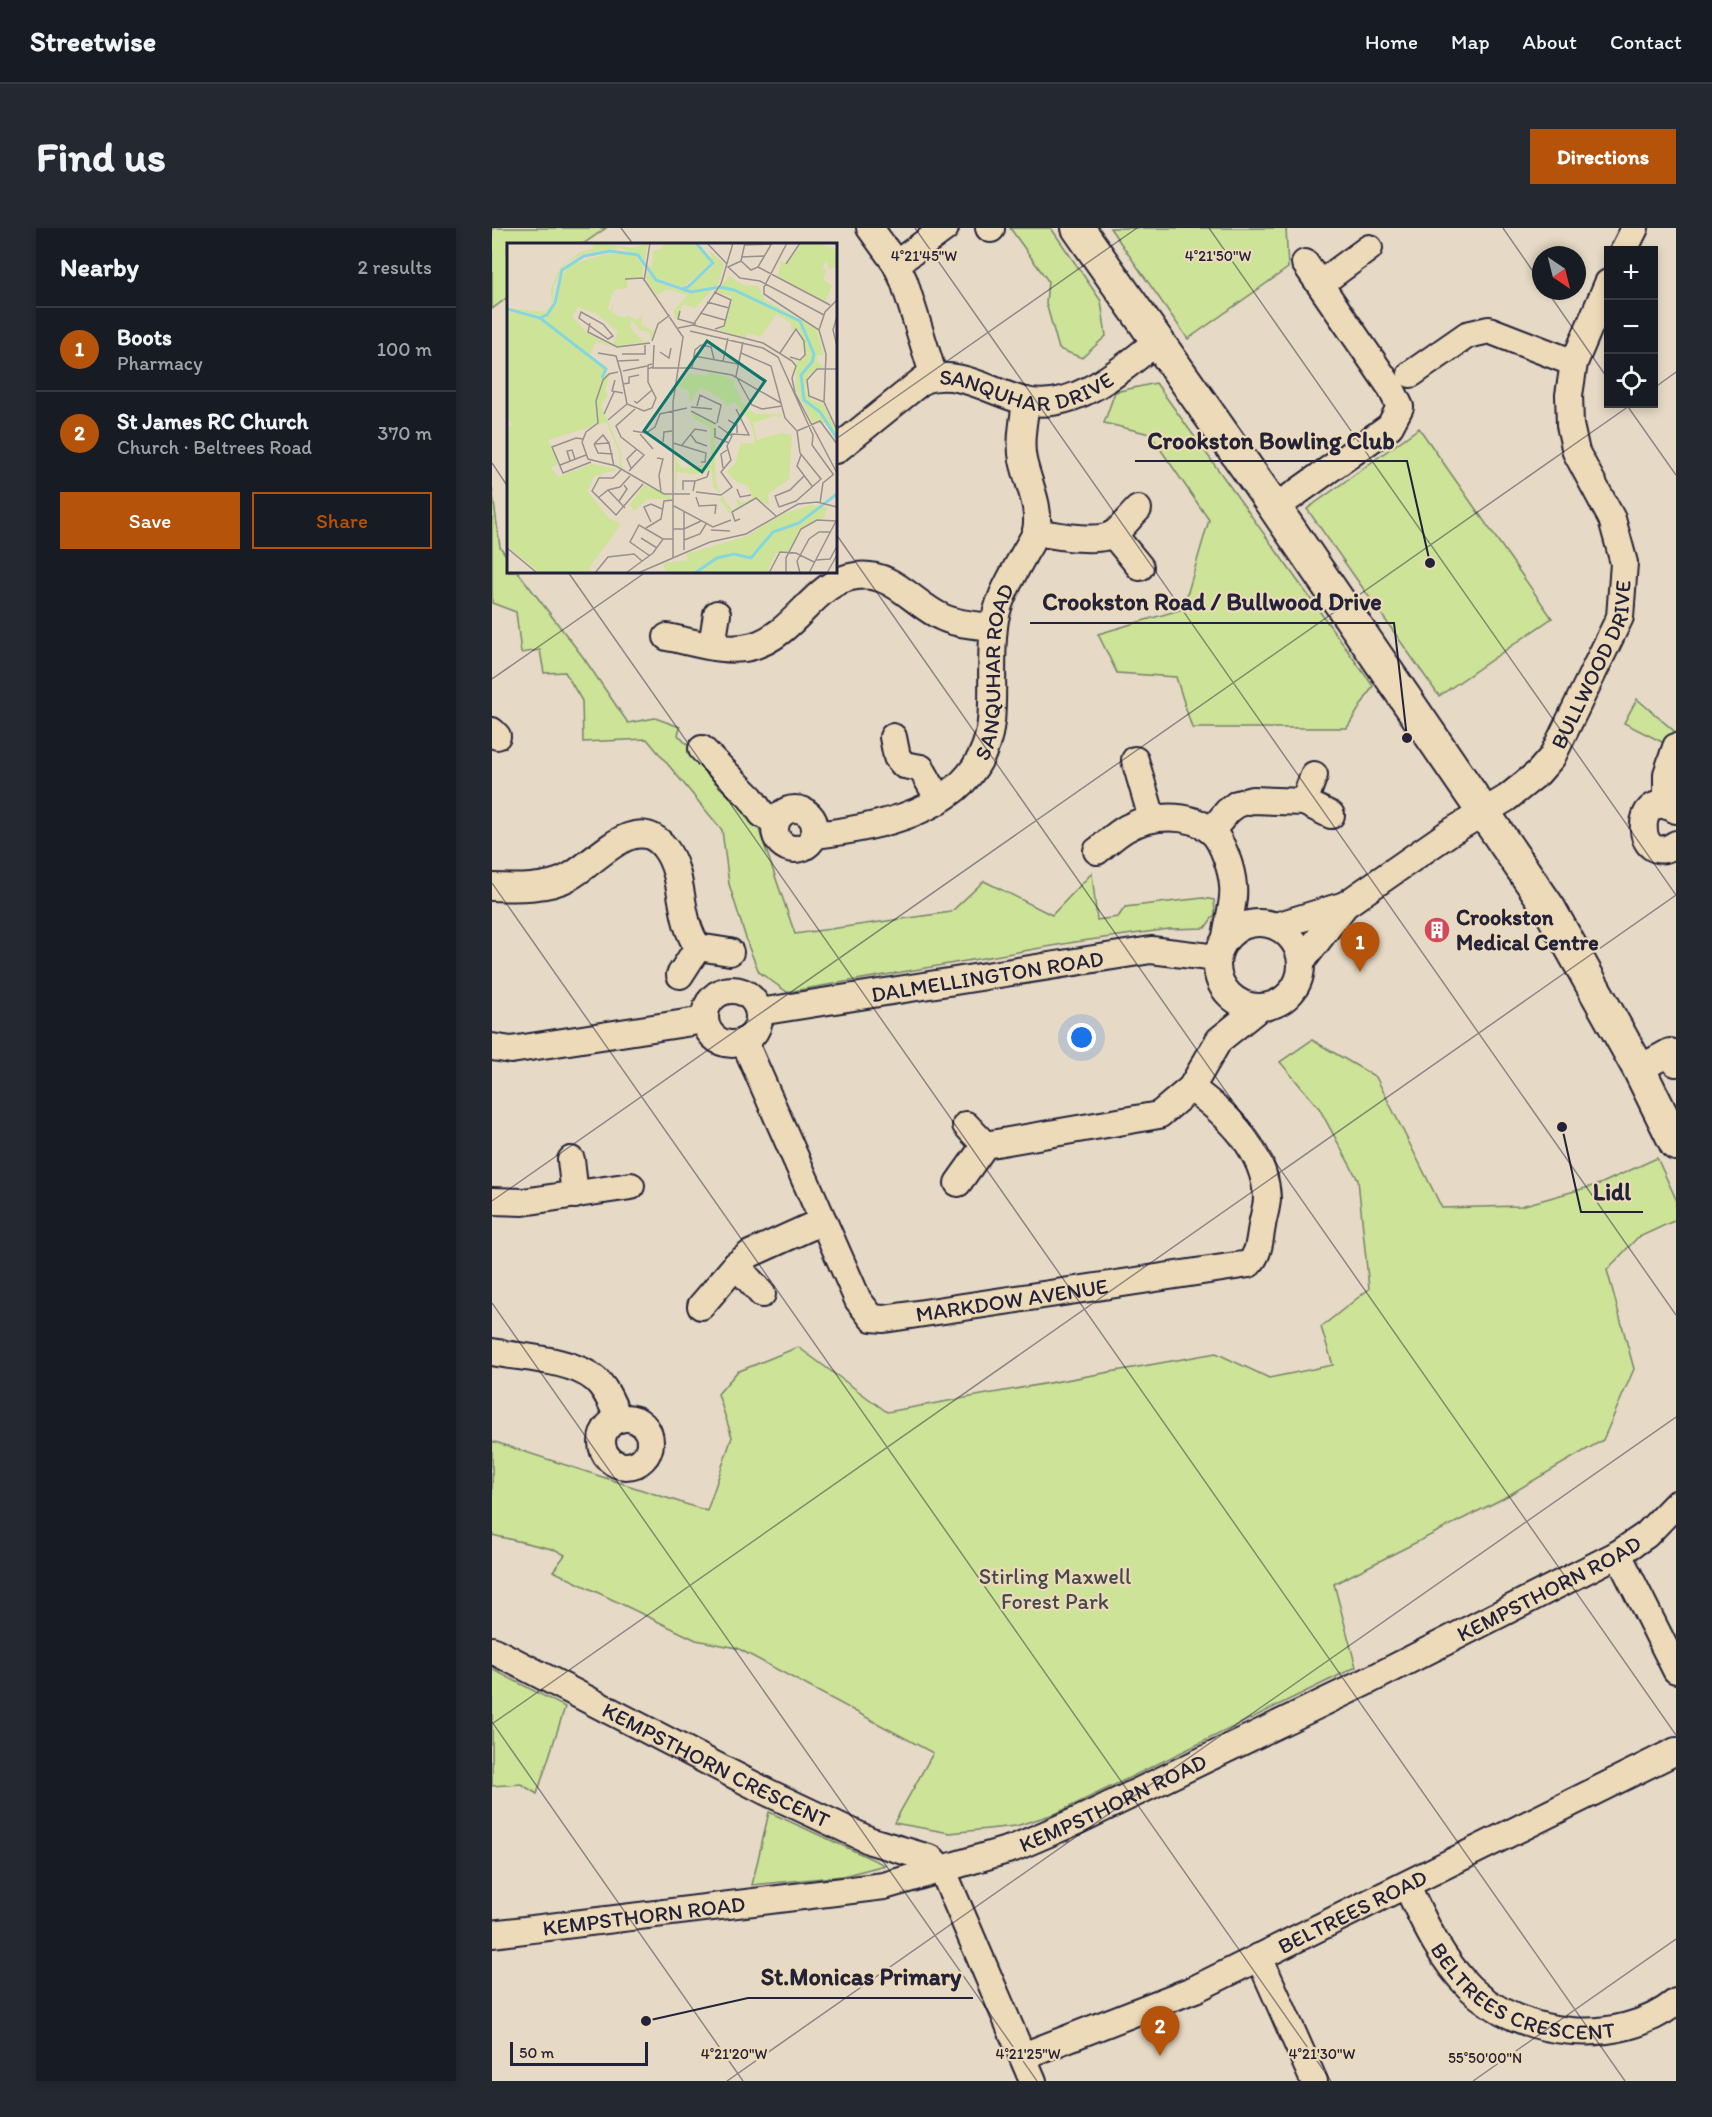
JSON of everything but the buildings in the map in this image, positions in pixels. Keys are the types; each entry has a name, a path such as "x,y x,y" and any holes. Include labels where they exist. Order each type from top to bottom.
{"main road":[{"path":"1078,228 1156,342 1275,508 1549,908 1638,1069 1676,1144"}],"street":[{"path":"870,228 896,264 904,281 934,377"},
{"path":"896,264 945,228"},
{"path":"1625,246 1635,228"},
{"path":"1320,284 1369,248"},
{"path":"1275,508 1390,426 1400,406 1391,388 1305,263"},
{"name":"BULLWOOD DRIVE","path":"1483,811 1514,792 1538,773 1552,757 1620,617 1624,563 1612,519 1576,452 1570,425 1569,395 1574,363 1604,292"},
{"path":"1411,374 1467,335 1489,330 1574,363"},
{"name":"SANQUHAR DRIVE","path":"837,449 923,380 934,377 972,381 1026,401 1062,400 1082,393 1120,371 1156,342"},
{"name":"SANQUHAR ROAD","path":"702,749 751,798 762,814 776,822 775,833 780,843 789,849 800,850 810,844 815,835 863,830 926,808 963,784 986,749 991,724 993,627 997,610 1036,532 1034,489 1023,460 1022,444 1026,401"},
{"path":"1036,532 1075,537 1113,534 1138,509"},
{"path":"1113,534 1140,567"},
{"path":"667,637 733,649 752,646 770,639 789,627 826,588 856,576 886,579 943,618 959,623 993,627"},
{"path":"712,645 717,614"},
{"path":"893,737 897,757 904,765 921,768 939,800"},
{"path":"1676,747 1667,774 1672,808 1660,806 1647,813 1643,819 1643,834 1652,845 1666,848 1676,844"},
{"path":"1135,760 1152,818"},
{"path":"1304,802 1314,775"},
{"path":"1211,831 1237,804 1252,800 1304,802 1330,815"},
{"path":"1222,986 1237,1002 1260,1007 1278,1003 1296,985 1301,962 1345,905 1483,811"},
{"path":"1097,850 1127,828 1152,818 1170,817 1192,822 1211,831 1228,860 1234,889 1216,971 1222,986 1223,1014 1219,1040"},
{"path":"492,887 514,888 568,878 626,837 644,832 653,836 665,849 675,867 687,927 698,947"},
{"path":"1234,889 1272,925 1293,939 1301,962"},
{"path":"1222,948 1246,924 1272,925 1345,905"},
{"path":"698,947 730,952"},
{"path":"680,975 698,947"},
{"name":"DALMELLINGTON ROAD","path":"759,1012 1151,950 1222,948"},
{"path":"728,990 748,994 759,1012 759,1024 753,1034 744,1041 731,1044 719,1040 710,1032 705,1020 711,1000 728,990"},
{"path":"958,1183 985,1145 1159,1115 1191,1088 1219,1040 1260,1007"},
{"path":"492,1047 520,1049 705,1020"},
{"name":"MARKDOW AVENUE","path":"744,1041 858,1300 872,1318 896,1317 1249,1264 1258,1250 1267,1201 1264,1176 1240,1130 1222,1111 1191,1088"},
{"path":"1638,1069 1670,1052 1676,1063"},
{"path":"966,1125 985,1145"},
{"path":"571,1160 575,1195"},
{"path":"492,1201 523,1202 631,1186"},
{"path":"700,1306 736,1265 750,1254 823,1221"},
{"path":"736,1265 762,1294"},
{"path":"492,1352 535,1358 572,1368 594,1378 606,1391 619,1419"},
{"name":"KEMPSTHORN ROAD","path":"492,1934 884,1886 943,1871 1014,1848 1079,1820 1381,1674 1618,1554 1646,1535 1676,1504"},
{"path":"1618,1554 1676,1670"},
{"name":"KEMPSTHORN CRESCENT","path":"492,1650 767,1792 871,1841 932,1859 943,1871"},
{"name":"BELTREES ROAD","path":"1023,2056 1195,1989 1676,1751"},
{"path":"943,1871 1033,2081"},
{"name":"BELTREES CRESCENT","path":"1407,1886 1436,1946 1452,1969 1470,1988 1497,2008 1522,2019 1562,2031 1598,2032 1631,2025 1666,2010 1676,2002"},
{"path":"1259,1957 1314,2081"}],"green space":[{"path":"492,228 606,228 584,243 507,243 507,298 492,309"},
{"path":"1010,228 1051,228 1101,301 1106,336 1082,358 1059,349 1046,303 1048,281"},
{"path":"1110,228 1286,228 1288,268 1188,339"},
{"path":"1156,383 1373,686 1347,728 1192,728 1176,677 1117,673 1098,634 1183,609 1209,520 1150,434 1104,423 1115,392"},
{"path":"1419,428 1552,618 1439,696 1307,509"},
{"path":"492,488 500,547 507,557 507,573 519,573 583,657 628,723 655,718 680,727 678,735 754,815 795,934 951,912 984,881 1052,915 1092,873 1097,920 1118,917 1125,907 1203,898 1214,900 1215,914 1205,928 1169,929 1075,942 787,992 759,972 749,948 729,884 722,830 647,739 583,742 582,701 565,672 544,673 540,650 521,653 516,612 492,603"},
{"path":"1637,699 1674,731 1666,744 1624,723"},
{"name":"Stirling Maxwell Forest Park","path":"1312,1040 1376,1077 1442,1208 1521,1206 1600,1184 1657,1158 1676,1199 1676,1220 1637,1238 1607,1270 1634,1369 1603,1440 1502,1499 1334,1584 1356,1667 1057,1813 1016,1826 950,1833 894,1823 933,1753 737,1648 696,1640 553,1571 565,1555 556,1550 492,1535 492,1441 707,1511 732,1437 718,1394 737,1372 798,1347 887,1412 1216,1353 1269,1378 1333,1365 1321,1327 1369,1289 1358,1180 1319,1108 1280,1062"},
{"path":"492,1669 565,1707 537,1794 521,1784 492,1786"},
{"path":"769,1812 885,1865 843,1876 752,1885"}],"place":[{"name":"Crookston Bowling Club","path":"1430,563"},
{"name":"Crookston Road / Bullwood Drive","path":"1407,738"},
{"name":"Crookston Medical Centre","path":"1437,930"},
{"name":"Boots","path":"1360,972"},
{"name":"Lidl","path":"1562,1127"},
{"name":"St.Monicas Primary","path":"646,2021"},
{"name":"St James RC Church","path":"1160,2056"}]}
